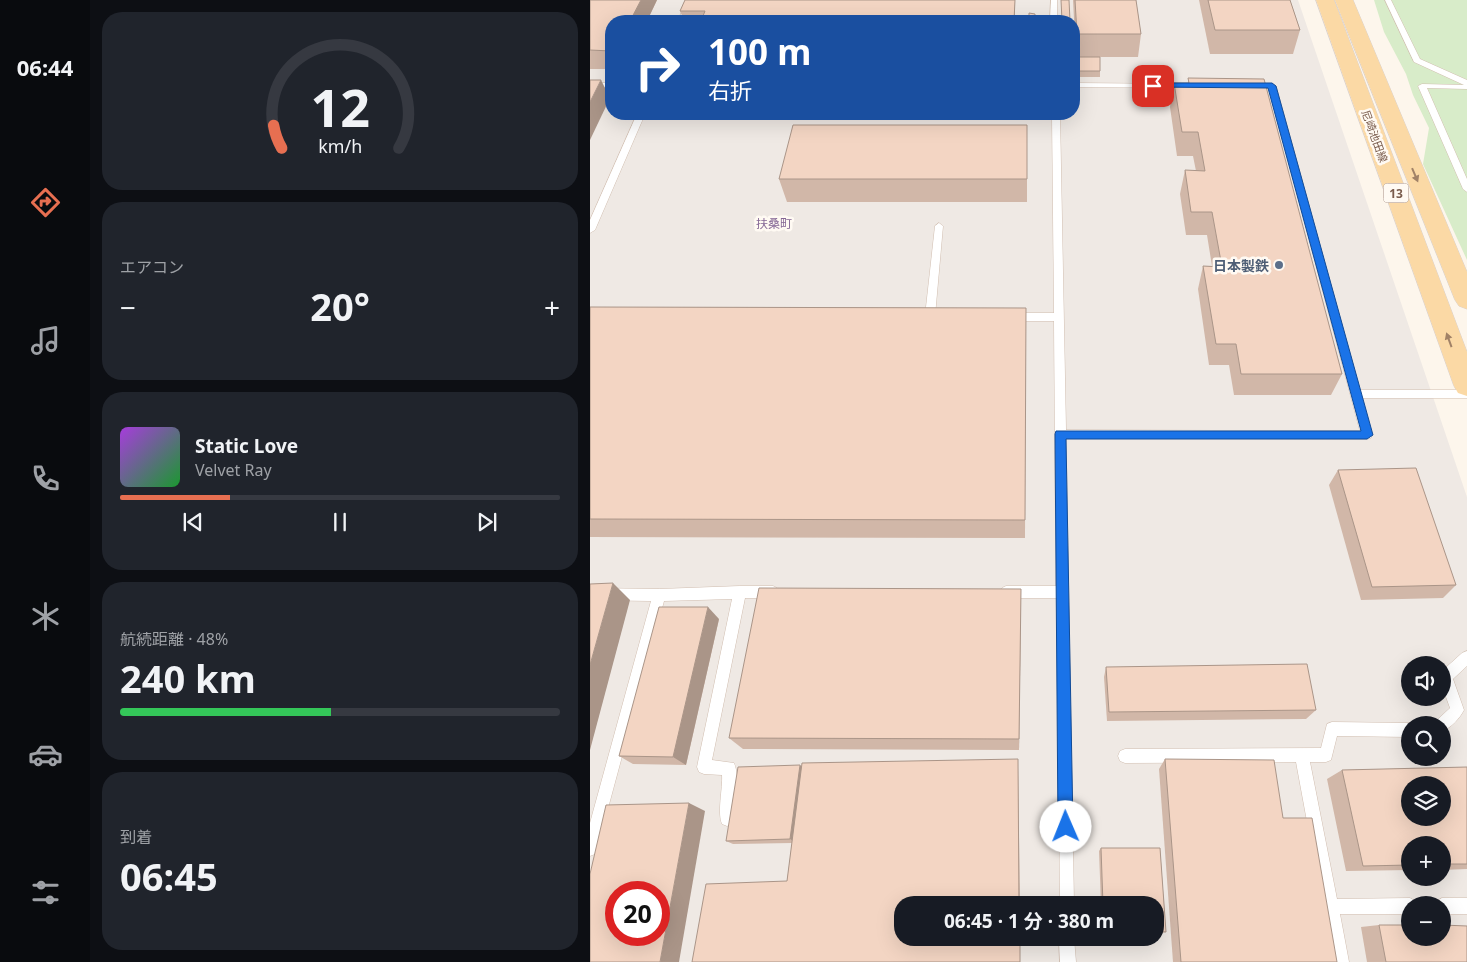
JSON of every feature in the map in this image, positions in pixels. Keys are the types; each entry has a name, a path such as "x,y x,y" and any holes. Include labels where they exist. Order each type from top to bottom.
{"main road":[{"path":"1311,0 1346,96 1377,142"},
{"name":"尼崎池田線","path":"1324,0 1467,386"},
{"name":"尼崎池田線","path":"1344,0 1467,300"},
{"path":"1359,0 1403,113 1404,148"}],"lane":[{"path":"684,15 690,0"},
{"path":"1054,0 1054,15"},
{"path":"1388,0 1417,60 1467,85"},
{"path":"590,84 605,85"},
{"path":"1080,85 1192,86"},
{"path":"1467,85 1422,86 1467,189"},
{"path":"1060,434 1367,435 1272,86 1242,86"},
{"path":"590,230 638,120"},
{"path":"1056,120 1067,896"},
{"path":"930,316 939,226"},
{"path":"999,317 1058,317"},
{"path":"1356,394 1467,394"},
{"path":"727,819 730,790 729,768 704,767 740,592"},
{"path":"590,594 659,595 789,592"},
{"path":"994,592 1062,592"},
{"path":"590,849 659,595"},
{"path":"1451,716 1457,710 1446,677 1467,657"},
{"path":"1125,756 1326,755 1332,729 1401,730"},
{"path":"1302,756 1341,962"},
{"path":"1331,907 1401,906"},
{"path":"1451,906 1467,906"},
{"path":"1067,946 1068,962"}],"shaded area":[{"path":"590,0 1298,0 1467,497 1467,962 590,962"}],"green space":[{"path":"1374,0 1467,0 1467,260 1423,164 1429,128 1413,95 1406,74 1384,32"}],"building":[{"path":"590,0 641,0 633,15 605,15 605,51 590,50"},
{"path":"685,0 1015,0 1014,15 703,15 705,11 680,11"},
{"path":"1061,0 1069,0 1070,15 1062,15"},
{"path":"1075,0 1136,0 1141,34 1080,34 1080,15 1076,15"},
{"path":"1208,0 1290,0 1300,30 1215,30"},
{"path":"1080,57 1100,57 1100,71 1080,71"},
{"path":"1188,78 1264,79 1342,374 1241,374 1236,344 1216,344 1203,266 1222,267 1212,212 1191,212 1185,170 1205,171 1198,132 1182,132 1174,83 1189,83"},
{"path":"590,80 601,80 590,102"},
{"path":"793,125 1027,125 1027,179 779,179"},
{"path":"590,307 1026,308 1025,520 590,519"},
{"path":"1416,468 1456,585 1372,587 1338,470"},
{"path":"613,583 590,665 590,584"},
{"path":"759,588 1021,589 1019,739 729,738"},
{"path":"659,607 708,607 673,757 619,756"},
{"path":"1307,664 1316,710 1109,712 1106,667"},
{"path":"1018,759 1019,896 894,896 894,946 1020,946 1020,962 692,962 706,884 787,881 802,763"},
{"path":"1165,759 1274,760 1283,818 1312,818 1337,962 1181,962"},
{"path":"800,765 790,839 726,841 738,767"},
{"path":"1467,767 1467,864 1451,864 1451,836 1401,836 1401,865 1363,866 1342,770"},
{"path":"689,803 670,907 670,881 605,881 605,946 663,946 660,962 590,962 590,874 606,805"},
{"path":"1101,848 1160,848 1163,896 1103,896"},
{"path":"1164,904 1166,932 1164,932"},
{"path":"1379,925 1401,925 1401,946 1451,946 1451,925 1467,926 1467,962 1386,962"}],"place":[{"name":"日本製鉄","path":"1279,265"}],"district":[{"name":"扶桑町","path":"774,223"}],"route":[{"path":"1066,827 1060,434 1367,435 1272,86 1153,86"}]}
